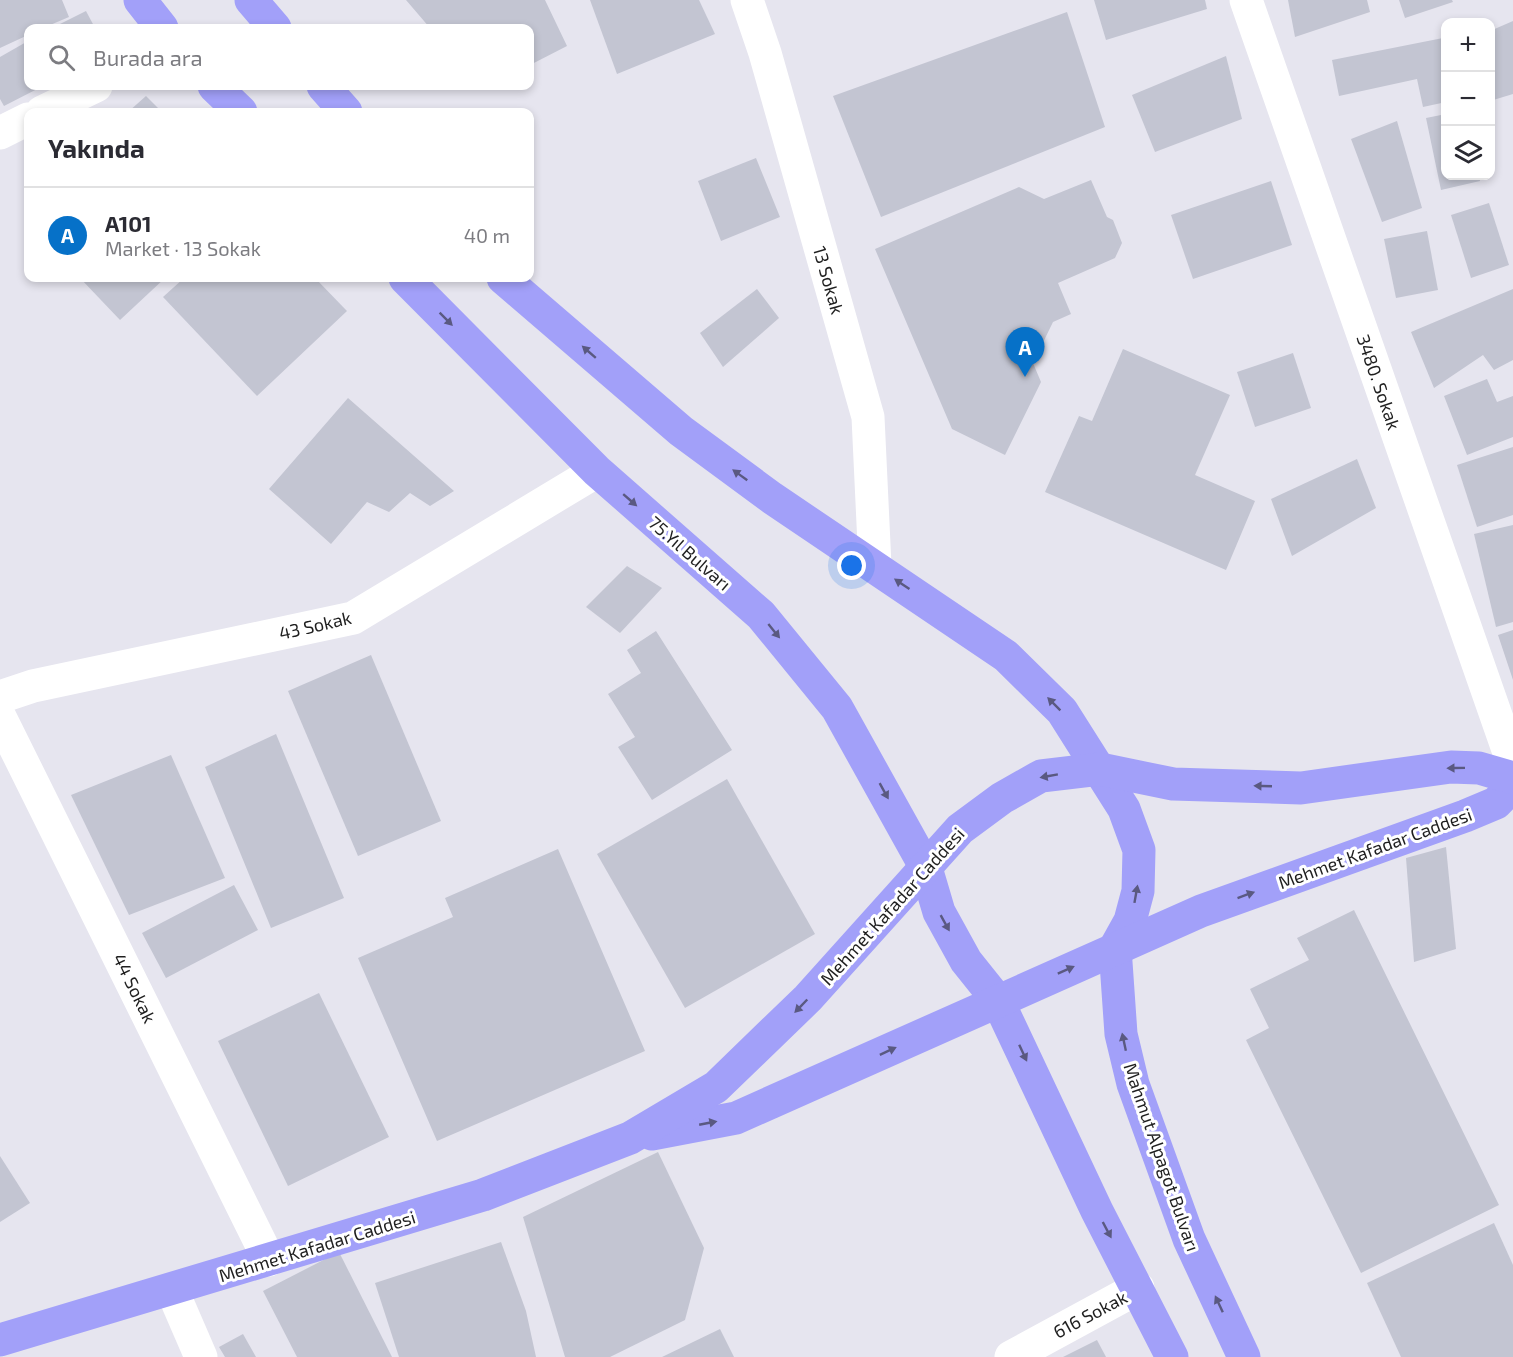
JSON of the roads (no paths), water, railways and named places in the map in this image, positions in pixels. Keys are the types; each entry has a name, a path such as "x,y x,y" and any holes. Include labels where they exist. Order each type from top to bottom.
{"main road":[{"path":"140,0 159,24"},
{"path":"251,0 272,24"},
{"path":"218,90 237,108"},
{"path":"327,90 342,108"},
{"name":"75.Yıl Bulvarı","path":"409,282 597,471 761,615 837,708 926,868 939,912 966,961 998,1000"},
{"path":"508,282 681,431 772,498 1006,656 1062,711 1124,809 1139,850 1138,891 1130,921 1115,948"},
{"name":"Mehmet Kafadar Caddesi","path":"0,1340 483,1195 630,1138 716,1087 808,998 960,829 1041,776 1100,769 1173,783 1301,788 1450,767 1479,768 1513,778"},
{"name":"Mehmet Kafadar Caddesi","path":"630,1138 736,1118 1201,911 1496,803 1513,786"},
{"name":"Mahmut Alpagot Bulvarı","path":"1115,948 1122,1034 1133,1084 1189,1239 1244,1357"},
{"path":"998,1000 1097,1211 1172,1357"}],"street":[{"name":"13 Sokak","path":"747,0 765,53 868,417 875,566"},
{"name":"3480. Sokak","path":"1246,0 1513,764"},
{"path":"50,108 88,90"},
{"path":"0,133 24,121"},
{"name":"43 Sokak","path":"0,697 33,686 353,618 597,471"},
{"name":"44 Sokak","path":"0,717 270,1260"},
{"name":"616 Sokak","path":"1011,1357 1138,1288"},
{"path":"172,1290 201,1357"}],"place":[{"name":"A101","path":"1025,377"}]}
